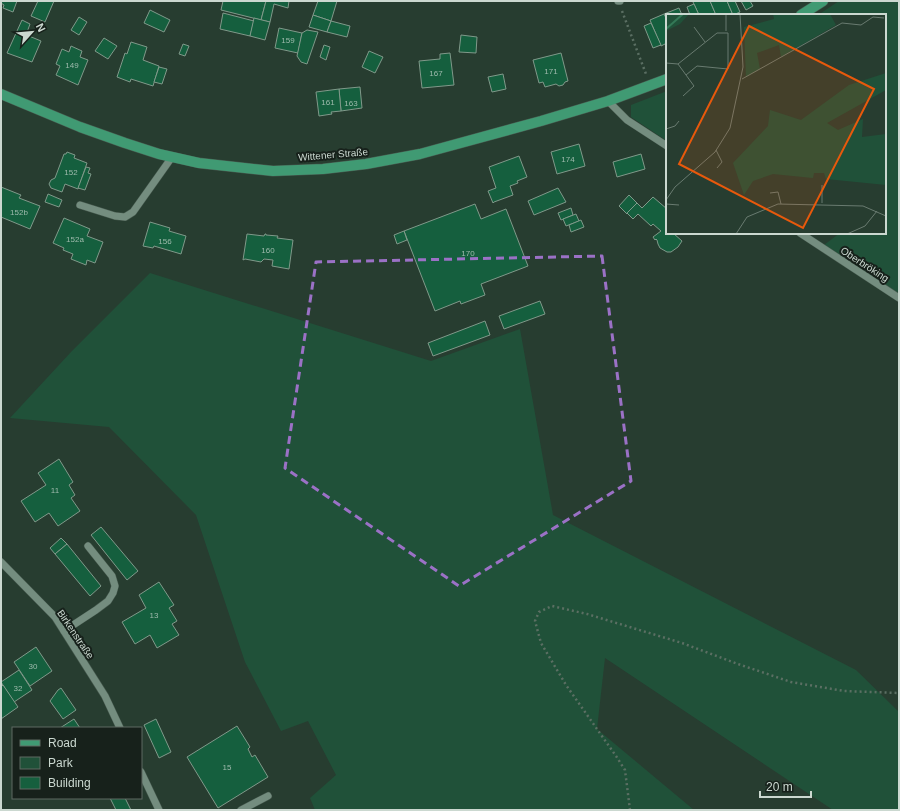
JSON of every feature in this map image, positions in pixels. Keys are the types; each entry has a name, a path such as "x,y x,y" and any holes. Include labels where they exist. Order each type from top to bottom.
{"main road":[{"path":"803,14 823,1"},
{"name":"Wittener Straße","path":"1,94 80,127 159,154 199,163 273,171 323,169 366,164 420,154 608,101 666,79"}],"street":[{"path":"608,101 627,120 666,145"},
{"path":"80,205 115,216 125,217 133,212 172,157"},
{"name":"Oberbröking","path":"802,234 899,298"},
{"path":"64,631 108,601 115,586 112,576 88,546"},
{"name":"Birkenstraße","path":"1,562 55,617 105,696 120,727"},
{"path":"142,774 160,810"},
{"path":"241,810 268,796"}],"path":[{"path":"619,1 651,86"},
{"path":"630,810 625,770 566,685 541,643 535,621 539,612 552,606 587,614 682,643 791,682 844,691 899,693"}],"highlighted area":[{"path":"602,256 631,481 459,586 285,468 316,262"}],"green space":[{"path":"839,1 899,1 899,294 824,245 839,234 886,234 886,14 820,14"},
{"path":"666,91 666,140 631,117 631,105"},
{"path":"150,273 431,361 520,329 553,515 856,670 899,712 899,810 833,810 605,658 597,729 694,810 315,810 310,798 336,775 308,721 281,731 245,662 196,515 109,427 10,418 71,352"}],"building":[{"path":"1,1 17,1 13,12 3,8 4,5"},
{"path":"38,1 54,1 45,22 31,16"},
{"path":"223,1 266,1 261,20 221,10"},
{"path":"266,1 289,1 288,8 274,4 270,22 261,20"},
{"path":"318,1 337,1 331,21 313,15"},
{"path":"710,1 716,14 699,14 693,2"},
{"path":"710,1 727,1 733,14 716,14"},
{"path":"727,1 735,1 740,12 733,14"},
{"path":"741,1 750,1 753,6 746,10"},
{"path":"694,4 699,14 690,14 687,7"},
{"path":"679,8 682,14 666,14 666,18 664,14"},
{"path":"150,10 170,20 164,32 144,23"},
{"path":"223,13 254,21 250,36 220,29"},
{"path":"664,14 666,18 666,44 661,46 650,20"},
{"path":"313,15 331,21 327,32 309,27"},
{"path":"79,17 87,22 79,35 71,30"},
{"path":"254,18 270,22 265,40 250,36"},
{"path":"22,20 30,24 26,35 17,31"},
{"path":"331,21 350,26 347,37 327,32"},
{"path":"651,23 661,45 653,48 644,26"},
{"path":"279,28 302,33 298,53 275,48"},
{"path":"307,30 318,32 307,64 301,62 297,56 302,33"},
{"path":"17,31 41,41 32,62 7,53"},
{"path":"461,35 477,37 476,53 459,52"},
{"path":"104,38 117,46 108,59 95,51"},
{"path":"131,42 147,47 143,60 159,66 153,86 131,79 130,82 117,77 125,53 127,54"},
{"path":"183,44 189,46 185,56 179,54"},
{"path":"324,45 330,47 326,60 320,57"},
{"path":"71,46 82,51 80,57 88,60 78,85 56,75 60,66 56,64 62,49 69,52"},
{"path":"369,51 383,57 375,73 362,67"},
{"path":"450,53 454,85 422,88 419,61 440,59 440,54"},
{"path":"561,53 568,81 563,85 559,86 556,84 545,87 543,82 539,83 533,60"},
{"path":"159,67 167,69 162,84 154,82"},
{"path":"503,74 506,89 492,92 488,77"},
{"path":"360,87 362,108 341,111 339,89"},
{"path":"339,89 341,111 331,112 332,114 319,116 316,92"},
{"path":"579,144 585,166 557,174 551,152"},
{"path":"67,152 75,155 74,158 87,163 78,189 65,184 62,192 51,188 49,184 51,180 55,178 64,154"},
{"path":"641,154 645,169 617,177 613,162"},
{"path":"519,156 527,177 510,186 513,195 493,203 488,191 496,188 489,167"},
{"path":"86,167 90,168 88,173 91,174 85,190 78,188"},
{"path":"1,187 21,195 19,198 40,206 30,229 1,217"},
{"path":"558,188 566,202 534,215 528,201"},
{"path":"48,194 62,200 59,207 45,202"},
{"path":"629,195 637,203 627,214 619,206"},
{"path":"653,197 666,208 666,234 674,234 682,241 678,247 671,252 667,252 660,248 657,240 653,237 661,231 653,224 651,226 638,214 633,219 627,213 637,203 642,208"},
{"path":"475,204 481,219 506,209 528,266 481,284 485,295 461,304 460,301 435,311 404,231"},
{"path":"571,208 573,215 561,220 558,213"},
{"path":"576,214 579,221 566,226 563,219"},
{"path":"64,218 90,229 87,236 103,242 95,263 87,260 86,265 71,259 73,254 63,250 64,248 53,243"},
{"path":"581,220 584,227 571,232 569,225"},
{"path":"150,222 170,228 169,231 186,236 181,254 154,246 153,248 143,246"},
{"path":"404,231 407,240 397,244 394,235"},
{"path":"247,234 264,236 266,234 278,236 277,238 293,240 289,269 272,266 273,260 264,259 261,262 245,259 243,260"},
{"path":"540,301 545,314 504,329 499,316"},
{"path":"485,321 490,335 433,356 428,343"},
{"path":"59,459 73,482 69,485 75,495 71,498 80,511 58,526 49,513 35,522 21,501 46,485 38,473"},
{"path":"101,527 138,571 127,580 91,535"},
{"path":"61,538 67,544 55,554 50,548"},
{"path":"67,544 101,586 90,596 55,554"},
{"path":"159,582 174,605 169,608 177,621 172,624 179,635 157,648 150,635 135,644 122,622 146,608 139,595"},
{"path":"36,647 52,671 30,686 14,662"},
{"path":"19,670 32,690 14,702 1,682"},
{"path":"3,685 18,707 1,719 1,687"},
{"path":"61,688 76,710 63,719 50,701"},
{"path":"74,719 79,727 62,727"},
{"path":"156,719 171,752 159,758 144,725"},
{"path":"237,726 250,747 248,749 252,757 255,755 268,777 218,808 187,757"},
{"path":"110,799 126,799 131,810 116,810"}]}
